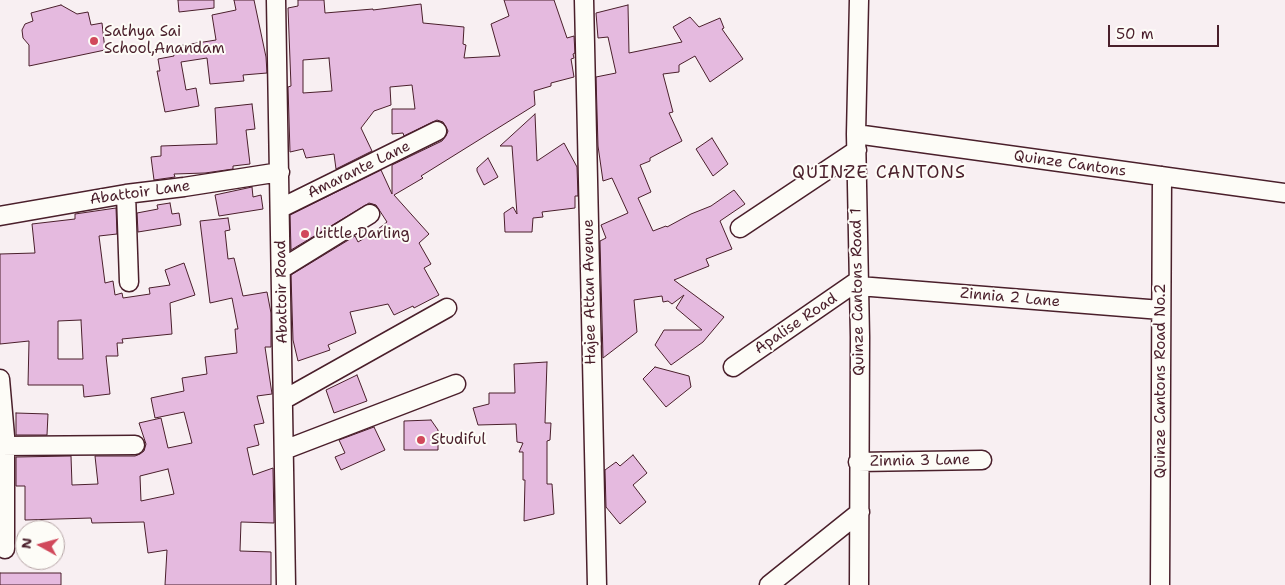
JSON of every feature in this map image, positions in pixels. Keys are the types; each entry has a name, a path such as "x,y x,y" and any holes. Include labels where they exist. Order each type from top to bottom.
{"street":[{"name":"Abattoir Road","path":"276,0 286,585"},
{"name":"Hajee Attan Avenue","path":"584,0 597,585"},
{"name":"Quinze Cantons Road 1","path":"859,0 856,142 859,283 859,585"},
{"name":"Amarante Lane","path":"281,208 437,131"},
{"name":"Quinze Cantons","path":"856,142 1162,176 1285,193"},
{"path":"740,228 856,142"},
{"name":"Abattoir Lane","path":"0,216 126,194 280,172"},
{"name":"Quinze Cantons Road No.2","path":"1160,585 1162,176"},
{"path":"126,194 129,282"},
{"path":"281,269 370,214"},
{"name":"Zinnia 2 Lane","path":"859,283 1162,310"},
{"name":"Apalise Road","path":"733,367 859,283"},
{"path":"284,400 447,308"},
{"path":"0,379 6,550"},
{"path":"284,450 456,384"},
{"path":"3,446 135,445"},
{"name":"Zinnia 3 Lane","path":"858,462 982,460"},
{"path":"770,585 860,512"}],"building":[{"path":"178,0 214,0 214,8 179,12"},
{"path":"234,0 254,0 266,57 267,73 243,75 244,81 210,84 207,58 181,62 186,90 196,88 199,106 165,112 157,71 160,71 158,59 174,56 172,47 216,40 212,15 236,10"},
{"path":"298,0 324,0 325,13 421,4 423,23 464,27 463,44 466,45 464,58 500,56 491,24 509,16 504,0 554,0 567,38 574,36 575,53 573,54 574,58 571,59 574,77 551,83 551,86 534,91 535,105 394,195 429,234 419,243 431,264 424,268 439,295 414,308 413,306 394,315 388,304 350,312 356,333 328,345 330,350 298,361 293,340 291,275 355,236 358,242 387,222 376,205 369,203 291,250 290,215 381,170 392,194 392,165 442,141 448,131 443,122 437,120 404,136 403,133 392,134 392,109 415,109 412,85 390,87 391,105 374,111 361,128 372,151 336,169 334,154 306,158 303,149 290,152 288,87 291,86 288,8 298,6","holes":["329,58 332,91 303,93 303,60"]},
{"path":"61,5 77,14 88,12 91,25 102,23 105,50 29,66 29,45 23,38 22,30 25,24 33,21 31,13"},
{"path":"628,5 629,53 682,42 673,27 690,17 699,27 720,18 724,28 722,29 743,59 710,82 695,56 679,65 679,72 663,74 673,112 669,113 682,141 640,165 651,192 638,198 653,231 667,227 711,206 734,190 745,204 720,221 732,249 706,259 709,266 674,280 724,317 703,342 671,365 655,345 664,330 702,330 676,308 684,295 672,304 668,301 663,302 662,296 634,300 637,332 603,358 600,241 606,238 601,225 628,213 612,178 603,181 598,146 596,77 616,73 608,37 598,38 596,13"},
{"path":"252,104 255,129 246,130 250,164 233,166 233,169 205,173 174,174 175,177 154,180 151,157 161,156 161,146 217,144 215,108"},
{"path":"535,114 537,161 564,143 577,167 578,196 575,196 575,208 542,212 543,217 533,218 532,232 505,232 504,213 513,207 517,214 512,146 500,146"},
{"path":"712,138 728,164 713,176 696,149"},
{"path":"488,158 498,177 484,185 477,168"},
{"path":"252,187 253,197 261,195 263,209 219,216 215,195"},
{"path":"170,203 172,214 179,213 181,225 138,232 137,213 158,209 157,205"},
{"path":"116,208 117,234 99,236 105,283 113,281 115,295 122,293 123,298 150,294 149,288 170,285 165,270 184,263 195,295 170,303 172,334 122,339 123,343 117,343 118,356 106,356 110,394 84,397 83,385 28,385 29,341 0,344 0,254 35,253 32,224 75,219 75,214","holes":["81,320 83,359 58,359 58,321"]},
{"path":"228,218 230,230 225,231 228,259 234,258 243,296 267,292 271,313 271,347 265,347 272,394 257,396 264,423 254,425 259,445 247,448 253,475 273,468 274,523 241,522 240,551 271,552 271,585 165,585 167,550 148,553 144,522 92,523 91,518 25,520 25,486 16,486 16,457 71,456 72,485 98,484 95,456 135,456 144,451 146,444 139,423 161,418 168,448 192,443 184,412 155,418 151,398 184,391 182,378 207,374 205,357 237,353 235,329 238,329 232,298 210,303 200,221","holes":["168,469 174,494 141,501 140,476"]},
{"path":"547,362 545,423 551,423 550,440 547,441 547,484 552,484 554,514 524,521 525,480 523,480 523,452 519,452 523,443 517,442 516,424 478,425 473,408 489,404 489,393 515,393 514,364"},
{"path":"655,367 689,376 691,387 666,407 643,379"},
{"path":"357,375 367,401 334,413 326,390"},
{"path":"16,413 48,414 47,435 16,435"},
{"name":"Studiful","path":"431,420 438,430 438,450 404,450 404,421"},
{"path":"374,427 385,450 341,470 335,457 345,453 339,440"},
{"path":"633,455 647,473 633,485 646,502 620,524 606,507 605,470 616,462 620,466"},
{"path":"0,573 61,573 61,585 0,585"}],"place":[{"name":"Sathya Sai School,Anandam","path":"94,41"},
{"name":"Little Darling","path":"305,234"},
{"name":"Studiful","path":"421,440"}],"district":[{"name":"QUINZE CANTONS","path":"879,173"}]}
